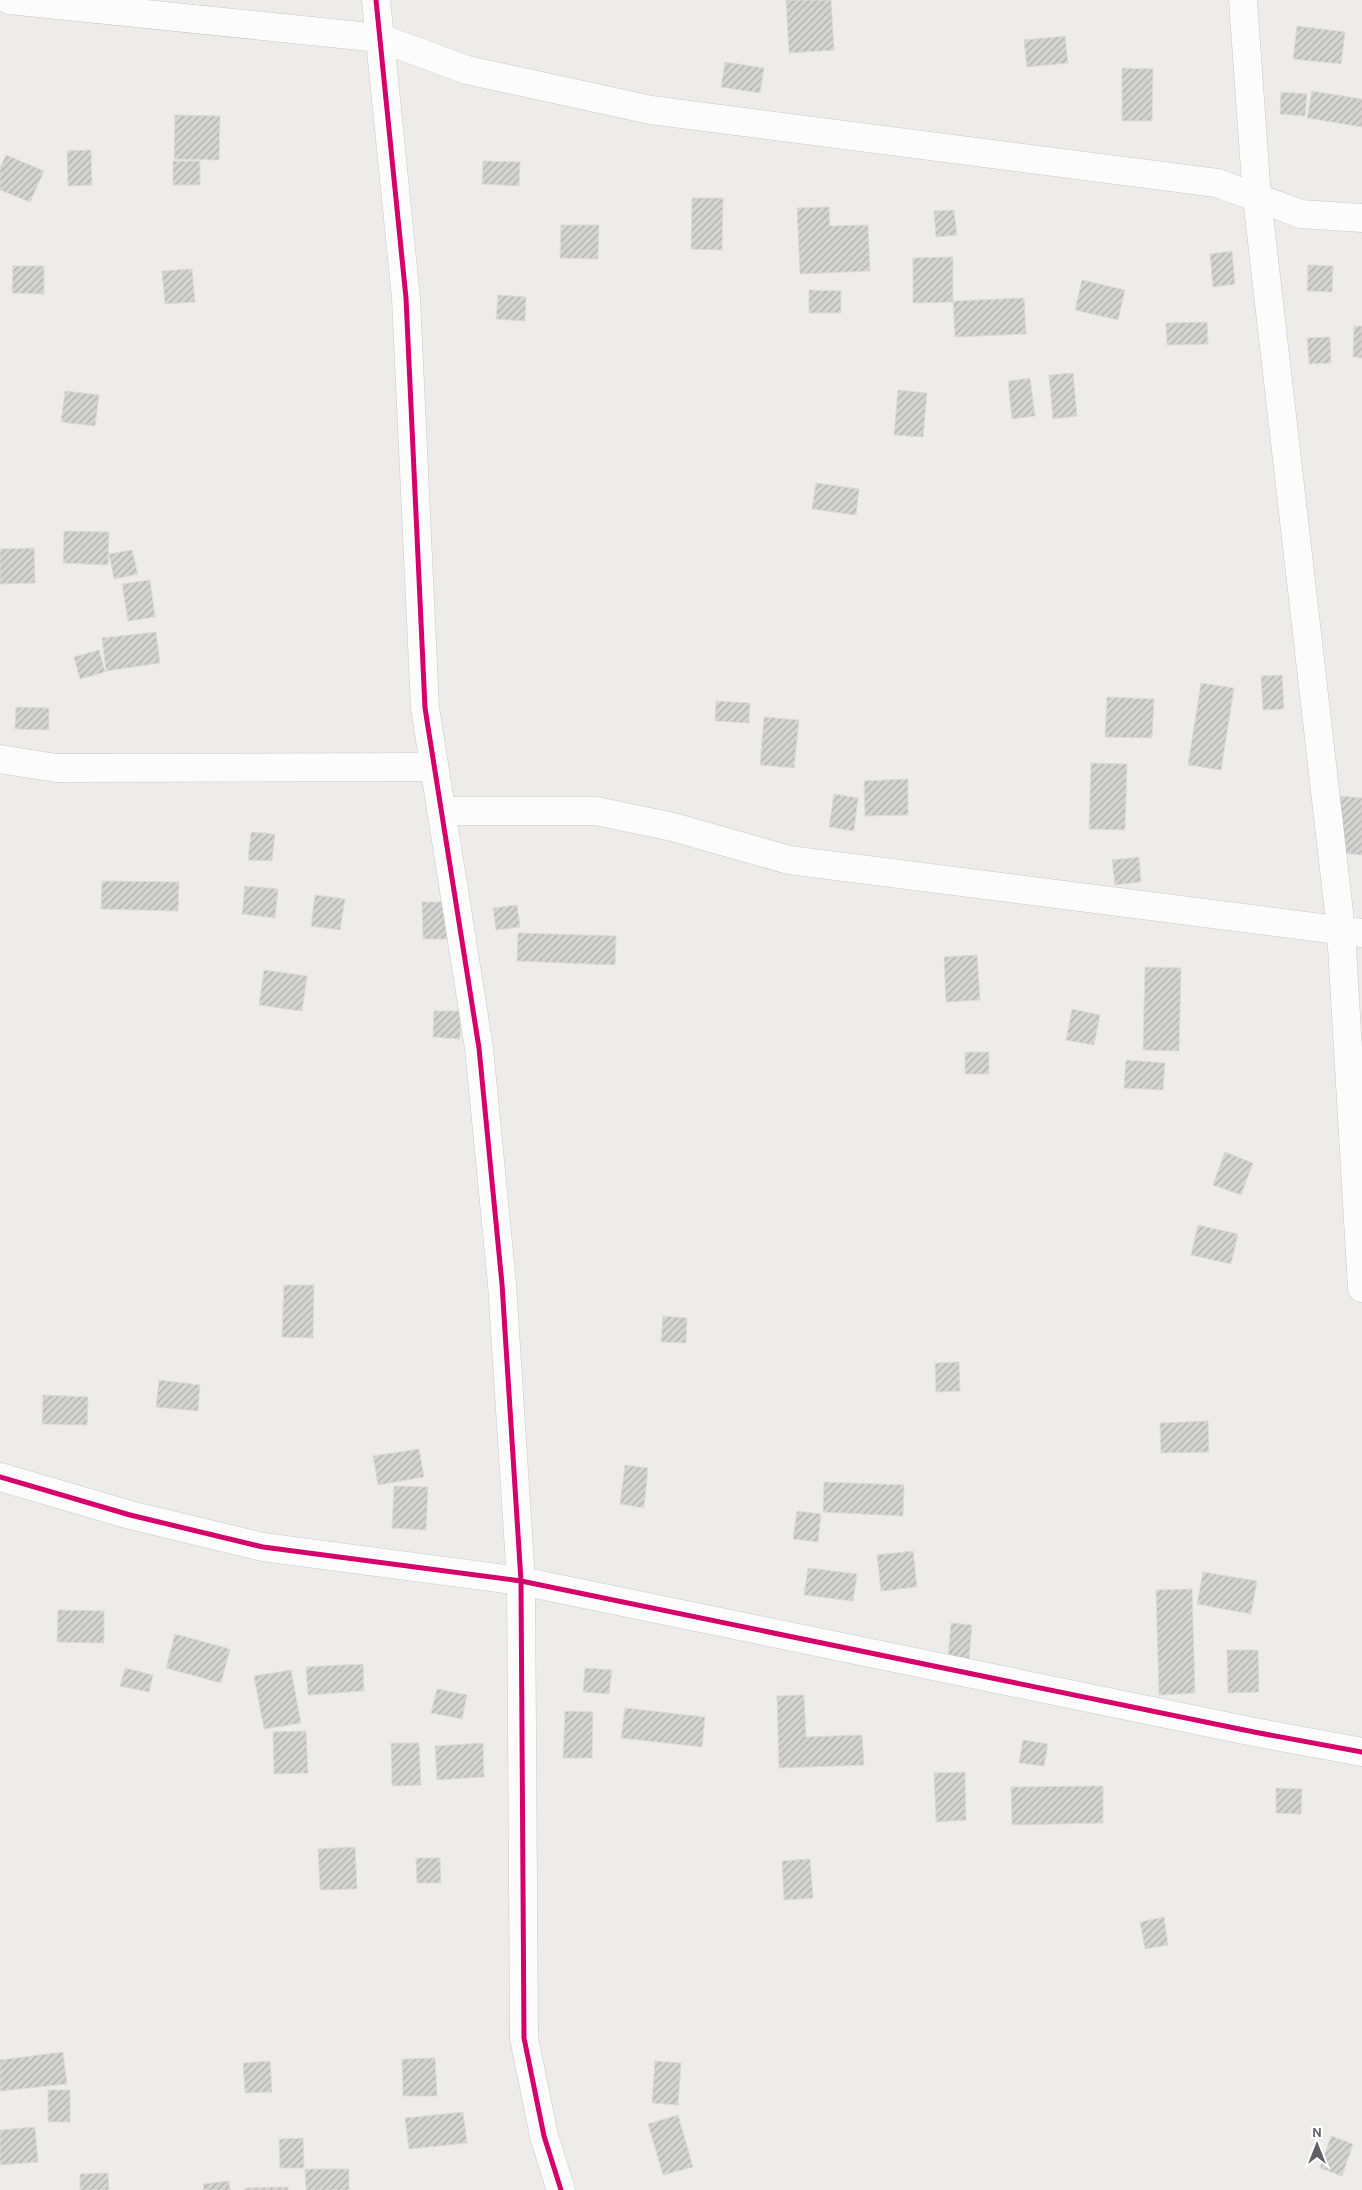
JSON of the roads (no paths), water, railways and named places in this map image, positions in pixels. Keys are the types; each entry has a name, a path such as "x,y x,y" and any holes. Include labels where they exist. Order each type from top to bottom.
{"street":[{"path":"9,0 380,38 466,70 651,110 1217,183 1301,214 1362,218"},
{"path":"376,0 406,298 425,708 479,1048 502,1284 521,1581 524,2038 544,2136 561,2190"},
{"path":"1243,0 1257,198 1351,931 1362,1288"},
{"path":"0,759 56,768 434,767"},
{"path":"442,811 596,811 673,827 789,860 1351,931"},
{"path":"0,1477 130,1515 263,1547 521,1581 1254,1732 1362,1752"}]}
